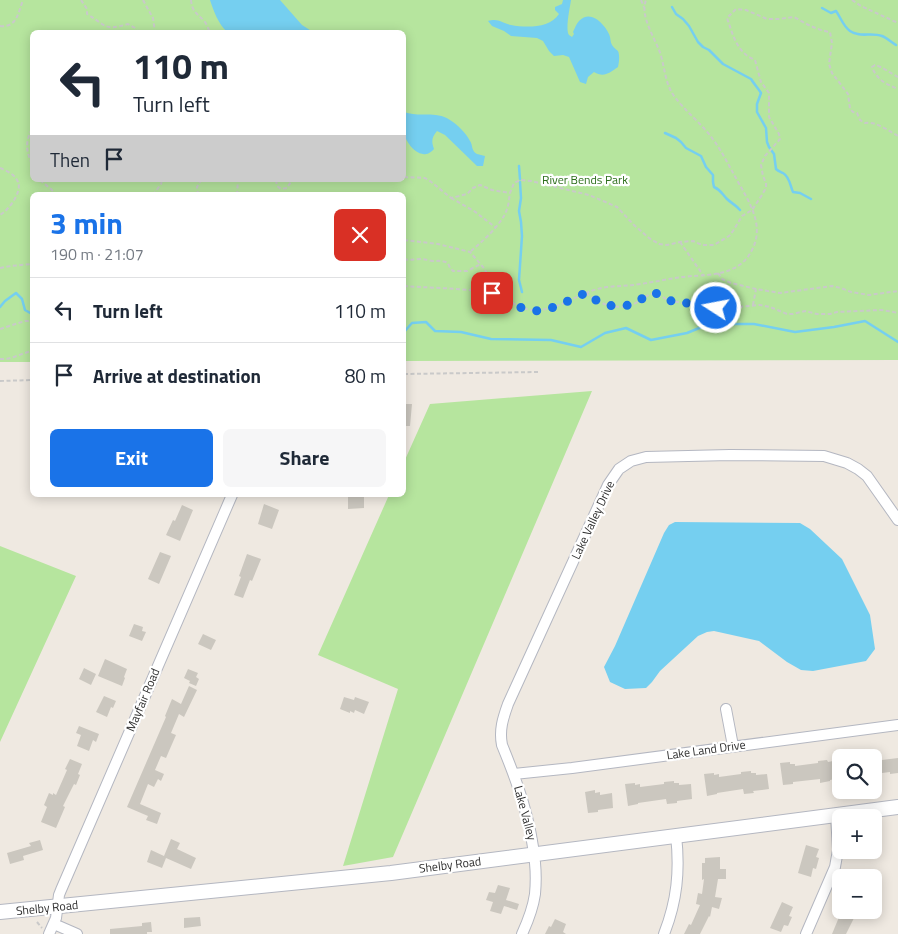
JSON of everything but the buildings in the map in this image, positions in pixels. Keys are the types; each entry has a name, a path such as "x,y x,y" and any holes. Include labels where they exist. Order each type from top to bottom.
{"street":[{"name":"Lake Valley Drive","path":"514,774 500,737 503,717 608,486 619,469 625,464 646,457 658,456 817,455 832,458 847,463 867,476 898,520"},
{"name":"Mayfair Road","path":"49,934 54,924 61,890 231,497"},
{"path":"726,709 733,746"},
{"name":"Lake Land Drive","path":"514,774 898,725"},
{"name":"Lake Valley","path":"514,774 528,817 536,881 530,915 522,934"},
{"name":"Shelby Road","path":"882,809 898,807"},
{"name":"Shelby Road","path":"0,912 391,873 832,816"},
{"path":"664,934 674,906 677,886 678,858 676,835"},
{"path":"806,934 835,867 836,859"},
{"path":"54,924 77,934"}],"path":[{"path":"0,26 6,26 16,20 23,0"},
{"path":"81,0 87,9 87,14 106,27 114,28 128,24 136,30"},
{"path":"143,0 152,18 155,30"},
{"path":"191,0 196,15 205,22 209,30"},
{"path":"406,286 492,293 527,310 536,310 552,307 605,287 718,274 737,267 744,262 755,245 757,236 757,228 752,210 720,149 670,88 666,80 661,56 640,0"},
{"path":"644,7 646,0"},
{"path":"852,0 898,23"},
{"path":"470,252 502,221 514,183 520,180 589,195 618,207 634,225 659,244 667,246 693,241 702,244 714,244 729,236 742,216 752,210 766,188 761,166 772,147 780,139 769,118 769,93 761,82 755,60 748,57 734,42 727,18 736,9 746,10 767,19 794,17 819,30 830,32 832,43 829,64 832,74 848,94 850,109 857,113 860,120 865,123 869,122 877,125 898,136"},
{"path":"898,77 880,66 875,65 872,67 880,80 898,89"},
{"path":"30,134 27,152 30,159"},
{"path":"0,168 18,180 19,186 17,194 9,207 0,214"},
{"path":"406,177 430,180 451,198 474,211 495,227"},
{"path":"42,182 54,192"},
{"path":"276,182 280,189 287,188 291,182"},
{"path":"451,198 467,194 473,188 480,185 492,190 510,193"},
{"path":"406,240 438,244 470,252 481,264 491,280 493,285 492,293"},
{"path":"680,242 703,275"},
{"path":"406,260 440,260 448,263 453,271 467,270 481,264"},
{"path":"0,268 30,264"},
{"path":"718,274 722,279 756,289 780,293 832,286 850,292 869,295 898,291"},
{"path":"753,305 756,289"},
{"path":"586,293 594,300 620,307 635,303 648,294 654,293 682,304 704,304 716,308 753,305 770,307 787,314 805,310 817,314 881,310 898,313"},
{"path":"0,329 30,321"},
{"path":"0,359 10,358 30,351"},
{"path":"406,374 538,372"},
{"path":"0,381 30,380"}],"green space":[{"name":"River Bends Park","path":"0,0 898,0 898,360 406,361 406,192 30,192 30,362 0,362"},
{"path":"592,391 393,857 343,866 398,689 318,655 388,497 406,497 406,458 430,404"},
{"path":"0,546 76,576 0,742"}],"water":[{"path":"210,0 280,0 302,25 310,30 225,30"},
{"path":"563,0 571,0 568,24 569,35 572,37 579,21 592,17 604,26 609,34 612,45 619,53 618,67 604,75 594,72 588,77 586,84 580,82 569,57 563,55 554,56 543,41 537,38 511,36 492,26 488,21 497,20 524,27 538,26 555,19 559,14 555,7 562,4"},
{"path":"406,113 439,115 462,129 475,153 485,156 483,166 477,166 445,135 437,131 432,139 434,149 431,152 423,154 417,152 406,138"},
{"path":"675,522 800,523 810,529 842,559 870,615 875,649 866,661 813,671 801,670 759,641 714,631 698,636 660,671 646,688 625,689 610,682 604,667 664,533 669,525"}],"waterway":[{"path":"672,7 676,14 689,26 703,47 709,50 723,64 751,79 759,89 761,93 757,104 757,112 766,128 767,142 774,154 776,169 787,177 793,192 800,193 811,199"},
{"path":"822,8 831,13 836,11 850,31 862,35 882,36 896,45"},
{"path":"665,133 676,138 686,148 701,156 706,167 713,175 714,187 740,210"},
{"path":"519,166 520,179"},
{"path":"520,182 521,198 519,211 522,236 519,280 522,292"},
{"path":"0,307 16,293 22,299 25,310 30,313"},
{"path":"406,330 412,323 426,322 435,331 461,332 491,339 551,340 581,347 605,333 626,328 651,340 687,333 709,324 754,324 795,332 865,321 898,342"}],"route":[{"path":"492,293 527,310 552,307 586,293 594,300 611,306 627,306 648,294 654,293 682,304 704,304 716,308"}]}
